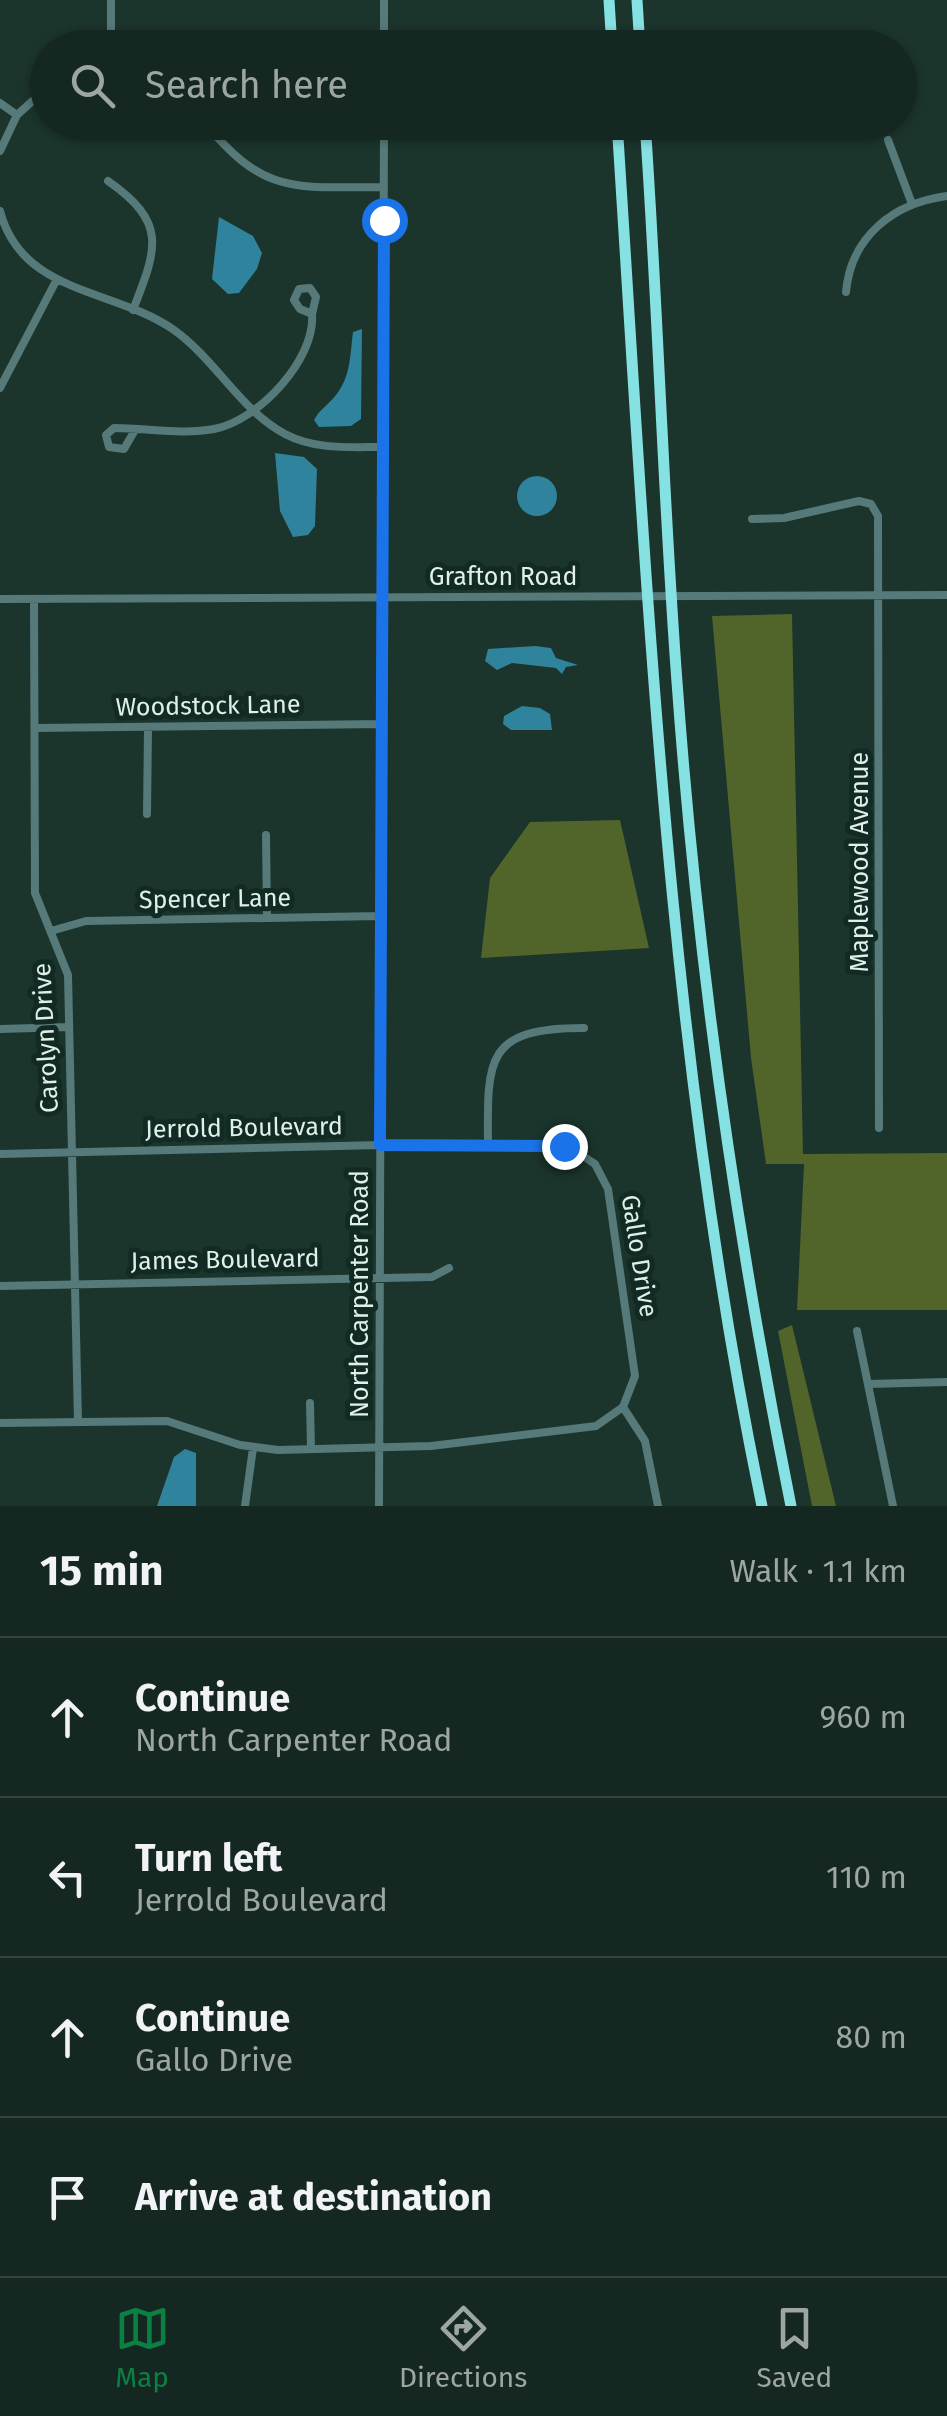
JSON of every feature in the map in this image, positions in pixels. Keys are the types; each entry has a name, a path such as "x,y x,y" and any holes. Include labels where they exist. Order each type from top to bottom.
{"highway":[{"path":"609,0 611,30"},
{"path":"636,0 638,30"},
{"path":"618,140 654,691 678,963 704,1186 762,1506"},
{"path":"646,140 677,683 704,961 732,1184 791,1506"}],"street":[{"path":"111,0 111,30"},
{"path":"384,0 384,30"},
{"path":"0,102 17,115"},
{"path":"0,151 17,115 30,103"},
{"path":"220,140 239,162 272,181 299,187 384,188"},
{"name":"North Carpenter Road","path":"379,1506 384,140"},
{"path":"888,140 912,204"},
{"path":"108,181 138,204 152,233 153,258 133,310"},
{"path":"846,292 848,268 865,239 881,222 912,204 947,196"},
{"path":"0,211 23,256 56,281 133,310 186,339 253,409 280,431 332,447 382,447"},
{"path":"0,388 56,281"},
{"path":"135,430 216,428 253,409 303,359 311,340 312,314"},
{"name":"Maplewood Avenue","path":"752,519 784,518 856,501 868,502 878,516 879,1128"},
{"name":"Grafton Road","path":"0,600 947,595"},
{"name":"Carolyn Drive","path":"34,599 35,893 68,966 78,1421"},
{"name":"Woodstock Lane","path":"34,728 382,724"},
{"path":"147,814 148,728"},
{"path":"266,835 267,918"},
{"name":"Spencer Lane","path":"52,931 86,921 380,916"},
{"path":"0,1029 69,1028"},
{"path":"488,1144 488,1084 503,1048 536,1030 584,1028"},
{"name":"Jerrold Boulevard","path":"0,1154 488,1144"},
{"name":"Gallo Drive","path":"488,1144 564,1146 587,1157 604,1178 635,1367 633,1386 623,1407"},
{"name":"James Boulevard","path":"0,1286 432,1277 449,1268"},
{"path":"857,1331 893,1506"},
{"path":"868,1384 947,1382"},
{"path":"310,1403 311,1449"},
{"path":"0,1423 167,1420 253,1448 430,1446 587,1428 606,1421 623,1407 645,1442 658,1506"},
{"path":"245,1506 253,1448"}],"green space":[{"path":"792,614 803,1154 947,1153 947,1310 797,1310 804,1164 766,1164 751,1058 712,616"},
{"path":"620,820 649,948 481,958 490,878 530,822"},
{"path":"792,1325 836,1506 812,1506 778,1331"}],"water":[{"path":"219,217 253,236 262,253 257,269 239,293 228,294 212,279"},
{"path":"362,329 361,419 351,426 319,427 314,420 341,388 349,365 353,332"},
{"path":"275,453 304,457 317,469 315,526 308,535 293,537 280,511"},
{"path":"537,476 551,482 557,496 551,510 537,516 523,510 517,496 523,482"},
{"path":"551,648 556,658 578,665 566,667 562,674 556,668 512,663 497,670 485,661 488,649"},
{"path":"522,706 540,708 550,714 552,730 511,730 503,724 504,716"},
{"path":"185,1449 196,1453 196,1506 157,1506 174,1457"}],"route":[{"path":"384,220 380,1145 564,1146"}]}
